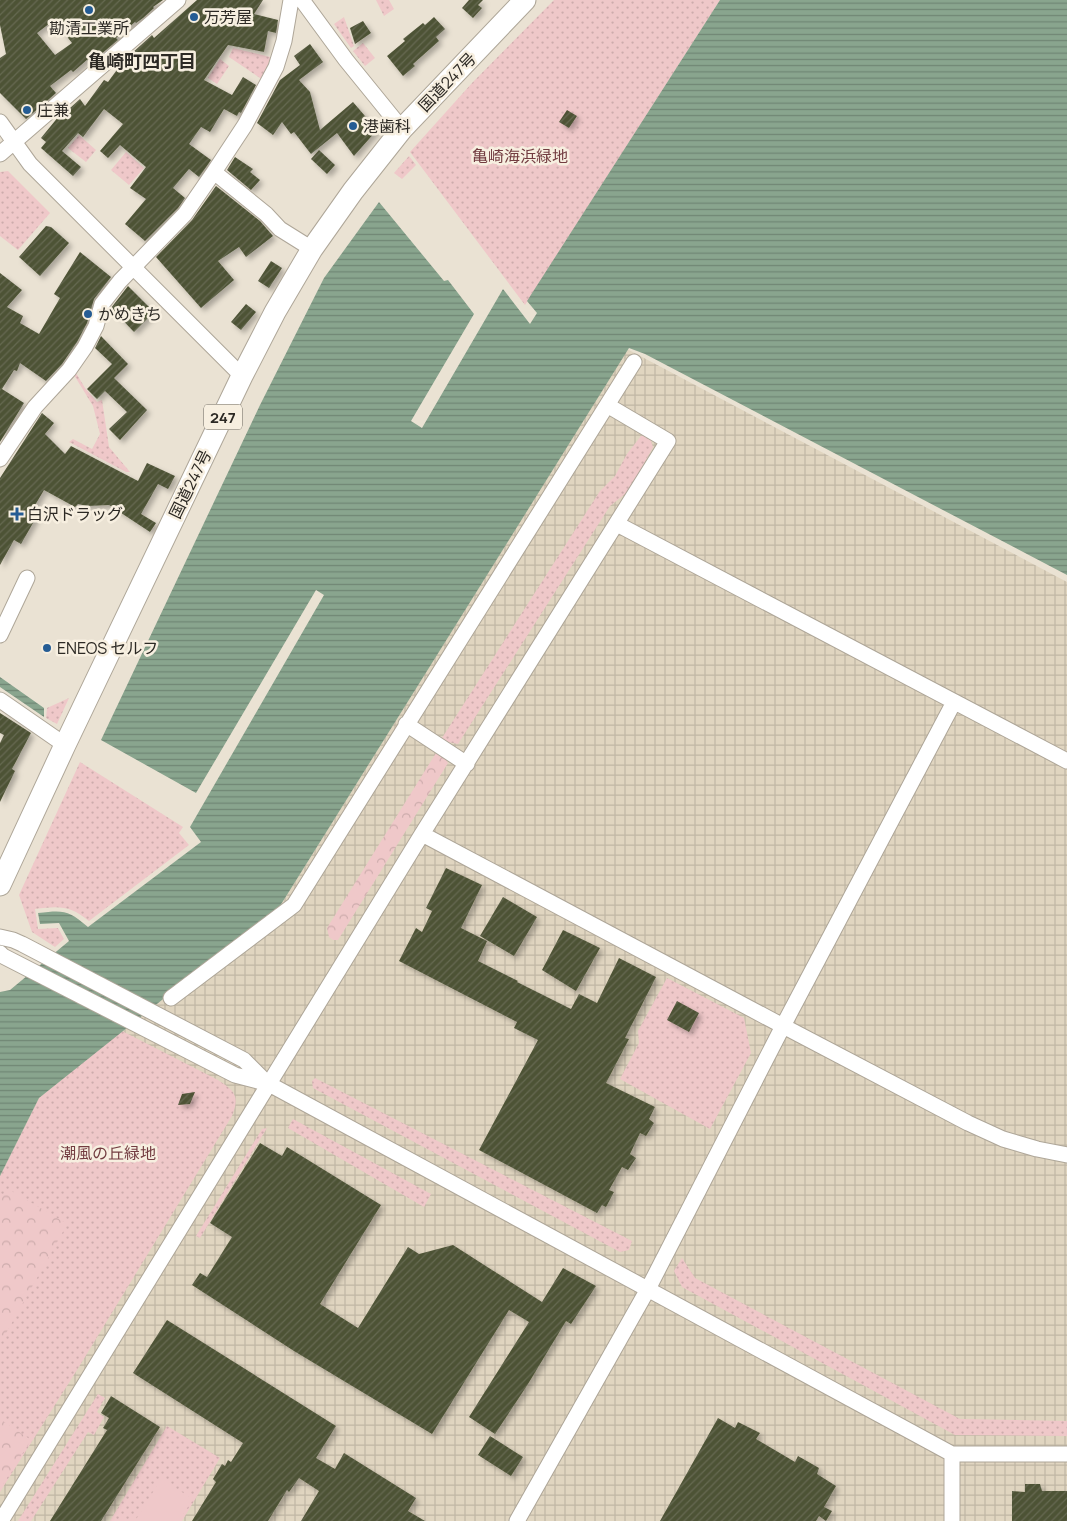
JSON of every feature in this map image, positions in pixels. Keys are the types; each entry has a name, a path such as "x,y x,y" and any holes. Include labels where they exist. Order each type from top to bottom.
{"highway":[{"name":"国道247号","path":"0,885 242,376 275,312 312,249 353,191 402,129 525,0"}],"street":[{"path":"0,154 178,0"},
{"path":"0,459 36,407 69,370 85,347 96,326 102,304 120,281 185,214 245,125 276,67 284,41 291,0"},
{"path":"302,0 346,60 402,129"},
{"path":"0,122 30,164 242,376"},
{"path":"214,172 266,214 280,229 312,249"},
{"path":"171,998 294,905 634,362"},
{"path":"1,1521 422,834 668,441 607,404"},
{"path":"617,524 1067,761"},
{"path":"0,635 27,578"},
{"path":"0,700 65,745"},
{"path":"518,1521 648,1289 783,1026 954,702"},
{"path":"406,724 467,764"},
{"path":"422,834 985,1131 1003,1139 1067,1156"},
{"path":"0,937 22,944 244,1060 268,1084"},
{"path":"6,957 235,1075 268,1084 952,1454 1067,1454"},
{"path":"952,1454 952,1521"}],"shaded area":[{"path":"720,0 1067,0 1067,575 645,354 629,348 280,906 39,1098 0,1176 0,992 10,990 69,941 59,923 40,924 38,913 65,912 88,927 201,842 190,827 324,595 316,590 196,793 101,740 260,405 324,278 379,202 444,281 448,280 474,314 411,421 422,428 503,289 530,324 537,313 527,301"},
{"path":"627,349 1067,582 1067,1521 0,1521 0,1176 39,1098 280,906"},
{"path":"0,677 44,708 44,717 0,687"}],"green space":[{"path":"376,0 389,0 394,9 384,16"},
{"name":"亀崎海浜緑地","path":"554,0 720,0 525,305 410,152 472,83"},
{"path":"344,17 354,46 351,48 334,24"},
{"path":"363,43 375,58 365,66 353,51"},
{"path":"233,48 274,58 263,80 229,57"},
{"path":"220,59 229,66 217,84 208,78"},
{"path":"79,135 96,150 86,162 68,148"},
{"path":"126,152 144,168 129,185 111,170"},
{"path":"409,156 416,165 402,179 394,173"},
{"path":"8,171 50,213 18,250 0,236 0,172"},
{"path":"76,373 85,388 97,402 102,400 109,447 130,472 126,472 69,442 73,439 92,449 100,434 93,406 74,375"},
{"path":"644,435 650,438 653,447 630,490 610,506 458,744 448,742 442,738 600,491 615,476 627,454 641,436"},
{"path":"69,698 57,724 46,718 47,708"},
{"path":"436,753 443,755 448,763 338,940 333,940 329,937 327,928"},
{"path":"80,762 183,827 179,833 189,845 89,921 70,909 51,907 35,909 38,929 58,928 64,939 55,947 32,932 19,895"},
{"path":"667,978 744,1018 751,1053 710,1129 620,1079 639,1043 638,1031"},
{"name":"潮風の丘緑地","path":"122,1031 218,1080 232,1091 236,1103 232,1116 0,1492 0,1176 39,1098"},
{"path":"315,1078 632,1241 629,1250 620,1252 313,1088 312,1081"},
{"path":"293,1119 431,1194 424,1207 288,1128"},
{"path":"267,1128 200,1238 196,1236 262,1129"},
{"path":"10,1190 64,1222 65,1228 0,1344 0,1201 5,1192"},
{"path":"682,1258 695,1278 960,1419 1067,1421 1067,1436 955,1435 682,1287 674,1271"},
{"path":"98,1394 105,1398 97,1412 104,1417 94,1435 88,1432 31,1521 18,1521"},
{"path":"0,1419 31,1440 0,1489"},
{"path":"167,1426 220,1458 182,1521 110,1521"},
{"path":"161,1479 193,1499 179,1521 135,1521"}],"building":[{"path":"0,0 163,0 116,38 118,40 100,55 96,52 73,72 71,70 50,86 56,93 26,119 0,93 0,58 6,54 0,25","holes":["54,20 72,43 55,55 37,33"]},
{"path":"197,0 263,0 254,14 278,20 276,33 268,31 264,52 228,45 204,80 232,95 243,77 256,85 241,113 239,112 237,116 224,109 210,132 201,127 189,144 211,160 199,177 189,169 173,188 185,198 178,208 145,241 125,224 146,199 130,188 146,167 120,145 108,158 100,151 123,124 104,109 83,137 78,133 62,151 81,167 73,176 41,148 46,142 41,138 59,116 80,99 85,106 104,80 108,82 127,56 152,35 154,38"},
{"path":"469,0 483,0 478,5 482,8 473,18 462,8"},
{"path":"434,17 445,29 436,37 439,41 413,64 415,66 403,76 387,56 405,41 403,39"},
{"path":"363,21 371,33 355,44 350,28"},
{"path":"310,44 323,62 299,80 310,92 320,130 353,102 377,130 354,156 337,133 311,154 294,132 291,134 282,122 273,135 257,123 280,80 300,65 294,56"},
{"path":"567,110 577,116 569,128 559,122"},
{"path":"319,150 335,165 327,174 311,159"},
{"path":"235,157 253,169 250,172 260,180 251,190 227,170"},
{"path":"216,186 260,221 273,236 246,257 239,247 218,261 234,280 201,308 156,257 192,220"},
{"path":"46,226 51,227 69,243 40,276 19,257"},
{"path":"80,252 111,277 94,299 87,323 77,342 62,364 46,381 20,363 17,371 14,370 2,389 24,403 0,442 0,273 22,290 7,307 23,316 20,323 39,334 60,298 54,294"},
{"path":"271,261 282,268 269,288 258,281"},
{"path":"128,286 154,312 134,332 111,308"},
{"path":"246,304 256,312 241,330 231,322"},
{"path":"101,336 128,364 114,378 147,410 120,440 109,429 127,412 105,391 97,399 87,389 112,364 95,348"},
{"path":"42,413 54,423 45,434 65,454 71,446 138,481 147,463 175,476 168,489 158,484 141,514 156,523 150,532 109,505 87,506 78,504 75,507 44,490 31,512 37,516 21,544 14,540 0,565 0,478"},
{"path":"0,713 31,733 12,769 15,771 0,802 0,743 4,735 0,733"},
{"path":"446,868 482,885 461,928 487,941 478,961 517,982 571,1009 579,994 597,1003 619,958 656,977 625,1038 629,1039 606,1083 655,1107 649,1119 654,1123 646,1136 640,1133 630,1154 636,1158 628,1170 622,1167 609,1190 614,1192 606,1207 602,1205 597,1213 479,1150 538,1040 514,1028 517,1022 399,961 416,928 422,932 432,911 426,908"},
{"path":"503,897 537,917 514,956 480,936"},
{"path":"563,930 600,948 576,991 542,970"},
{"path":"677,1001 699,1013 689,1032 667,1020"},
{"path":"195,1092 190,1104 178,1105 182,1094"},
{"path":"260,1143 282,1156 287,1147 381,1205 320,1304 358,1328 408,1247 419,1254 453,1245 542,1302 563,1268 596,1286 571,1324 566,1321 495,1434 469,1417 529,1322 509,1310 432,1434 294,1351 192,1285 200,1273 207,1277 232,1237 210,1223"},
{"path":"167,1320 336,1426 316,1458 335,1469 344,1453 416,1498 408,1511 425,1521 301,1521 319,1491 299,1478 289,1492 287,1490 268,1521 192,1521 216,1482 213,1479 222,1464 225,1466 228,1460 231,1462 243,1443 133,1373"},
{"path":"111,1396 160,1427 101,1521 50,1521 107,1430 103,1428 109,1418 101,1413"},
{"path":"718,1418 735,1428 738,1422 760,1433 756,1439 795,1462 798,1456 819,1468 817,1474 836,1486 824,1507 832,1511 826,1521 819,1516 816,1521 660,1521"},
{"path":"490,1436 523,1457 511,1476 478,1455"},
{"path":"1025,1484 1040,1484 1042,1491 1067,1491 1067,1521 1012,1521 1012,1491 1025,1492"}],"place":[{"name":"勘清工業所","path":"89,10"},
{"name":"万芳屋","path":"194,17"},
{"name":"庄兼","path":"27,110"},
{"name":"港歯科","path":"353,126"},
{"name":"かめきち","path":"88,314"},
{"name":"白沢ドラッグ","path":"17,514"},
{"name":"ENEOS セルフ","path":"47,648"}],"district":[{"name":"亀崎町四丁目","path":"142,61"}]}
